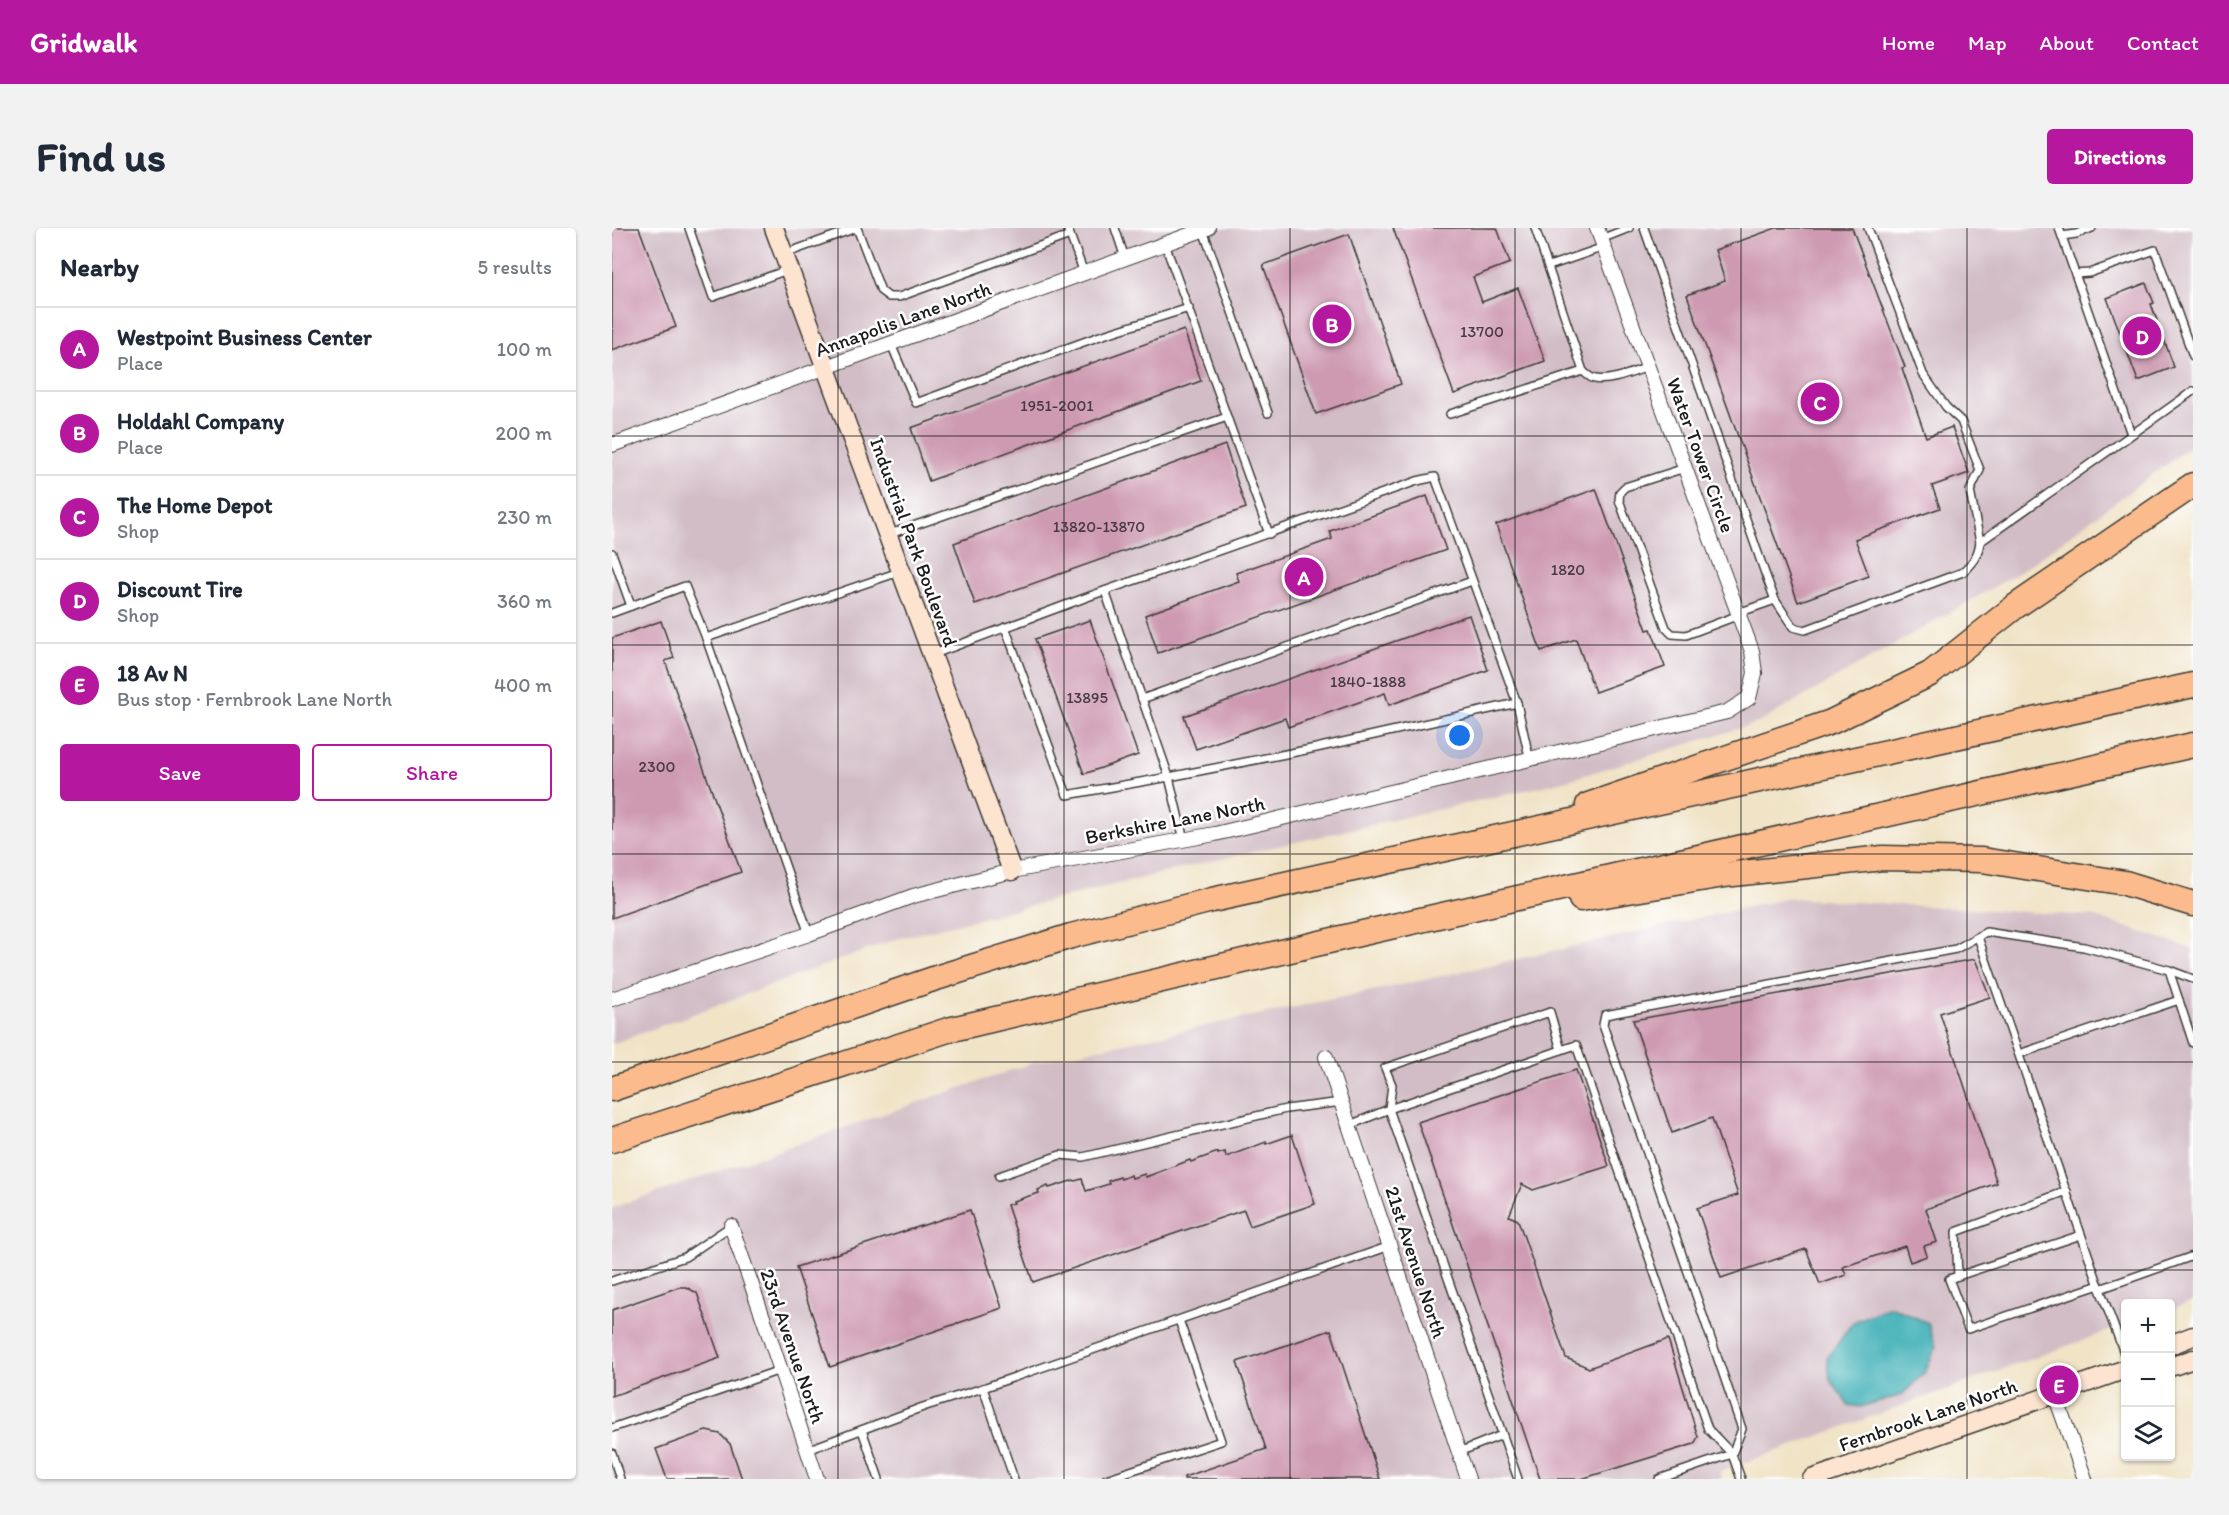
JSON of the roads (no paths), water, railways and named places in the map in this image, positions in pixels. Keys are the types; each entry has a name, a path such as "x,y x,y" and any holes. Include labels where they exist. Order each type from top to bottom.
{"highway":[{"path":"1459,845 1581,808 1831,722 1930,674 2016,606 2193,485"},
{"path":"612,1089 822,1016 1071,936 1212,900 2193,685"},
{"path":"612,1140 948,1030 1507,900 2193,745"},
{"path":"1507,900 1553,904 1724,875 1883,858 1982,860 2126,883 2193,904"}],"street":[{"name":"Industrial Park Boulevard","path":"774,228 1012,871"},
{"name":"Annapolis Lane North","path":"612,445 1206,229"},
{"name":"Water Tower Circle","path":"1601,238 1752,651 1755,673 1749,698"},
{"name":"Berkshire Lane North","path":"612,999 809,934 913,896 1012,871 1184,840 1530,761 1727,712 1749,698"},
{"name":"21st Avenue North","path":"1326,1057 1468,1479"},
{"name":"23rd Avenue North","path":"731,1227 817,1479"},
{"path":"2175,1343 2193,1336"},
{"path":"2175,1365 2193,1359"},
{"name":"Fernbrook Lane North","path":"1812,1479 2121,1372"},
{"path":"2055,1395 2085,1479"}],"lane":[{"path":"689,228 713,297 857,228 881,291 889,297 899,297 1068,232 1084,273"},
{"path":"1115,228 1125,258"},
{"path":"1535,228 1582,371 1592,378 1607,379 1648,367"},
{"path":"1549,266 1601,238 1629,228"},
{"path":"1644,228 1775,600 1793,627 1805,630 1963,572 1979,552 1980,542 1970,491 1980,470 1961,421 1946,407 1923,374 1868,228"},
{"path":"2092,228 2076,234 2061,232 2131,434"},
{"path":"1206,229 1268,413"},
{"path":"1165,244 1269,534"},
{"path":"2075,274 2089,273 2155,250 2193,356"},
{"path":"891,344 916,404 1100,336 1189,308"},
{"path":"1450,414 1582,371"},
{"path":"1980,542 2193,391"},
{"path":"887,535 1227,417"},
{"path":"1685,468 1625,487 1620,492 1619,500 1666,628 1672,634 1686,635 1775,600"},
{"path":"932,655 1105,591 1417,481 1435,477 1516,703 1530,761"},
{"path":"612,553 631,606"},
{"path":"706,638 901,572"},
{"path":"1142,699 1472,581"},
{"path":"612,613 685,586 706,638 809,934"},
{"path":"1105,591 1169,777 1184,840"},
{"path":"1005,627 1067,795 1328,745 1516,703"},
{"path":"1659,1479 1732,1454 1742,1430 1603,1025 1605,1015 1956,949 1986,932 2084,948 2169,970 2193,979"},
{"path":"1978,937 2124,1353"},
{"path":"2169,970 2193,1043"},
{"path":"2019,1054 2179,1000"},
{"path":"1518,1479 1389,1109 1392,1085 1386,1068 1550,1012 1562,1050"},
{"path":"1350,1125 1389,1109 1576,1045 1708,1429 1732,1454 1741,1479"},
{"path":"999,1176 1060,1155 1083,1158 1286,1109 1342,1102"},
{"path":"1958,1276 1956,1232 2067,1191"},
{"path":"612,1281 685,1257 731,1227"},
{"path":"2082,1234 1949,1279 1968,1329 2193,1256"},
{"path":"807,1450 923,1407 1390,1246"},
{"path":"1106,1479 1221,1441 1179,1320"},
{"path":"612,1428 780,1371"},
{"path":"983,1388 1014,1479"},
{"path":"862,1430 879,1479"},
{"path":"1459,1452 1502,1435"},
{"path":"612,1453 620,1479"}],"water":[{"path":"1890,1306 1928,1323 1936,1347 1925,1372 1902,1395 1860,1407 1848,1405 1830,1379 1827,1358 1853,1322"}],"place":[{"name":"Holdahl Company","path":"1332,324"},
{"name":"Discount Tire","path":"2142,336"},
{"name":"The Home Depot","path":"1820,402"},
{"name":"Westpoint Business Center","path":"1304,577"},
{"name":"18 Av N","path":"2059,1385"}]}
